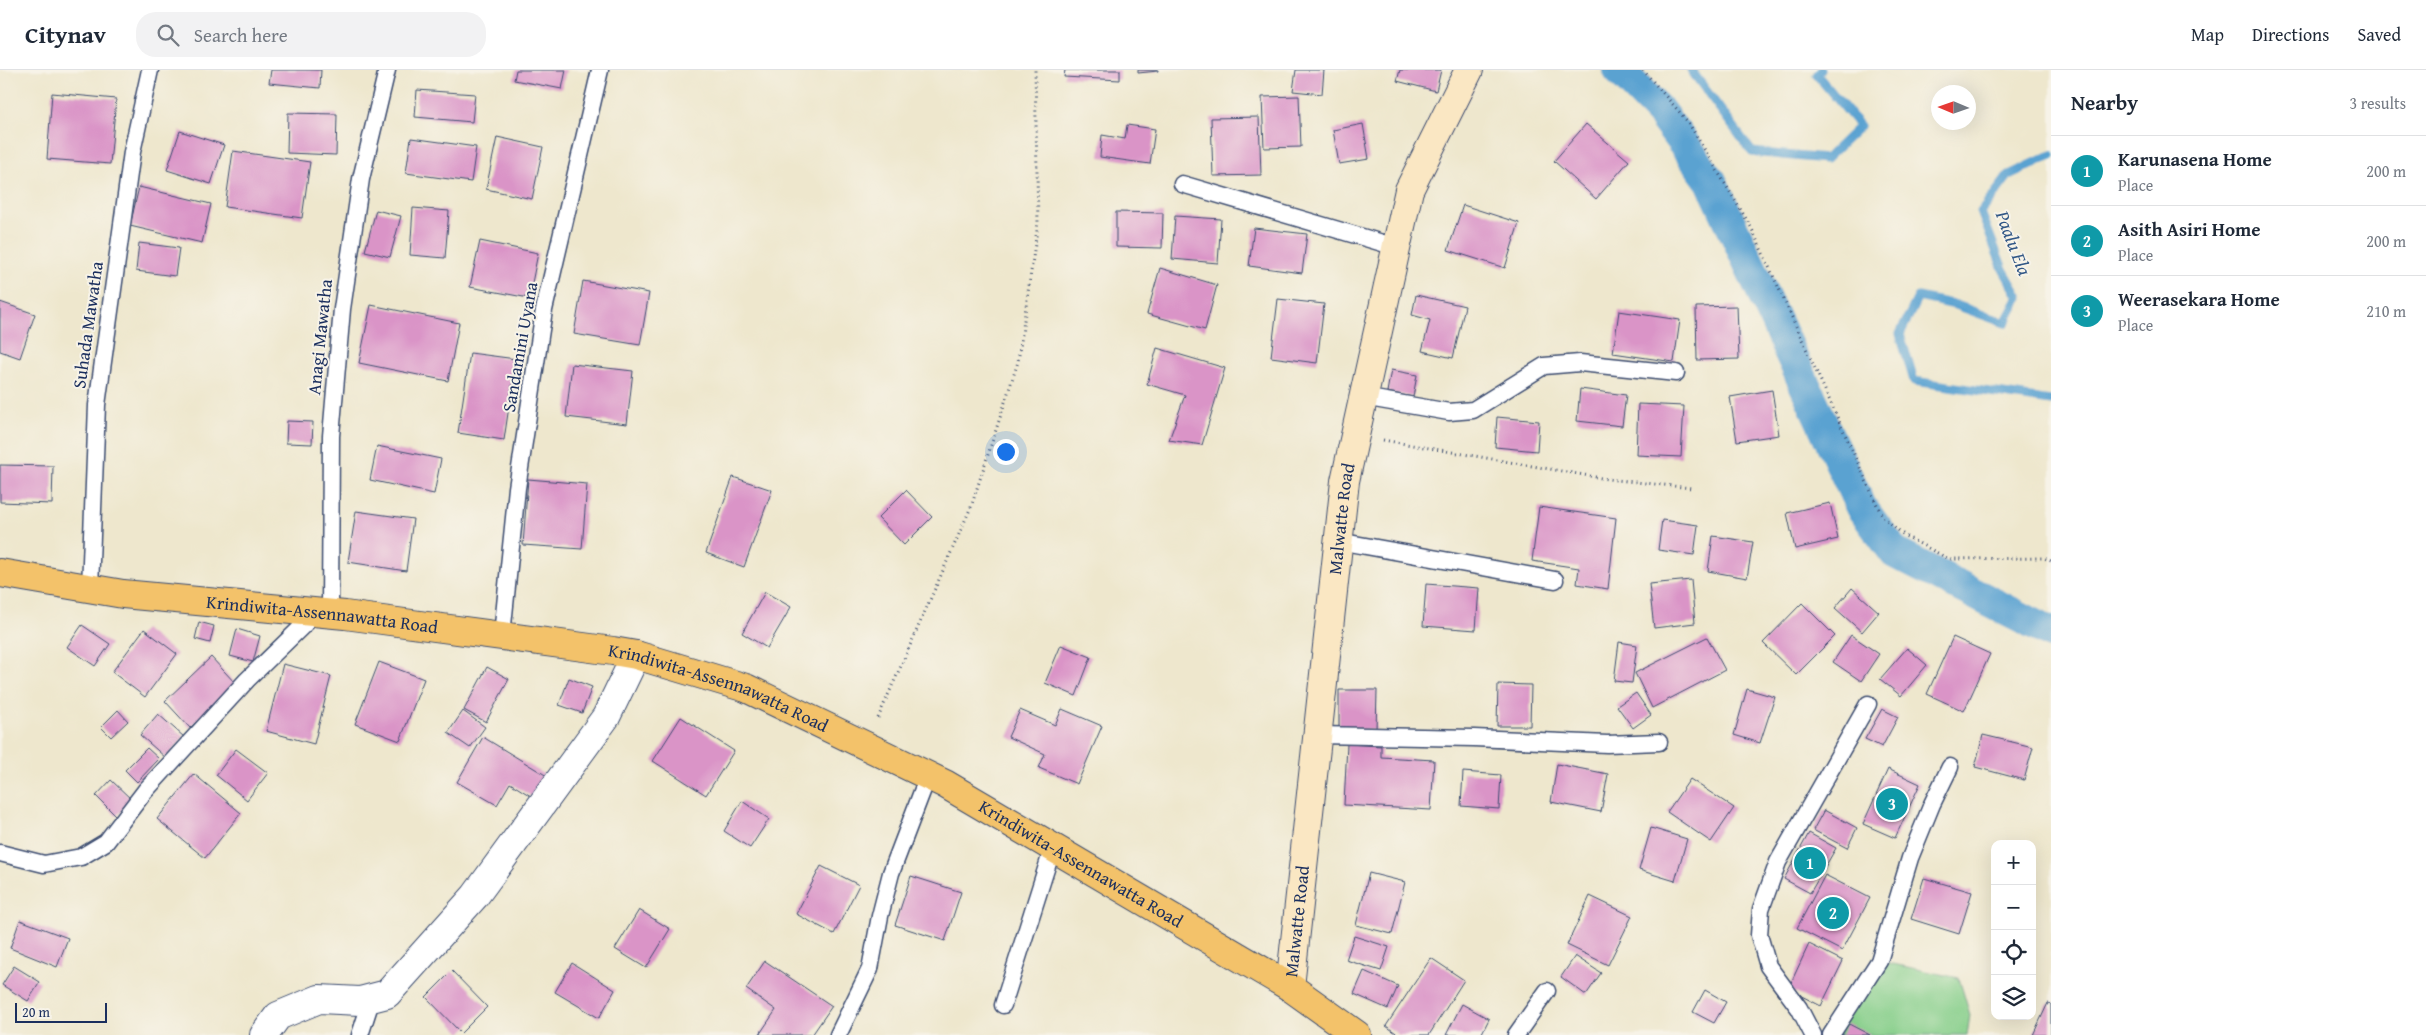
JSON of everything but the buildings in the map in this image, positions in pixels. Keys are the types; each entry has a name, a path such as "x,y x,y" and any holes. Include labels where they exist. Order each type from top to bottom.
{"main road":[{"name":"Krindiwita-Assennawatta Road","path":"0,573 123,594 324,612 502,635 636,655 746,688 928,776 1290,986 1357,1035"}],"street":[{"name":"Malwatte Road","path":"1290,986 1345,481 1409,190 1468,70"},
{"path":"264,1035 278,1016 319,999 360,1001 387,994 475,896 606,717 636,655"}],"lane":[{"name":"Suhada Mawatha","path":"90,588 97,405 132,152 150,70"},
{"name":"Anagi Mawatha","path":"324,612 331,436 342,309 361,180 388,70"},
{"name":"Sandamini Uyana","path":"502,635 517,488 544,310 600,70"},
{"path":"1182,184 1396,247"},
{"path":"1363,398 1450,412 1473,410 1544,366 1580,363 1676,373"},
{"path":"1338,541 1555,580"},
{"path":"0,853 44,864 81,857 106,842 158,777 247,680 324,612"},
{"path":"1813,1035 1799,1008 1768,966 1759,936 1761,909 1778,862 1868,704"},
{"path":"1317,735 1474,738 1607,744 1659,742"},
{"path":"1831,1035 1879,961 1910,858 1932,804 1950,767"},
{"path":"838,1035 870,969 880,916 891,873 928,776"},
{"path":"1003,1005 1053,847"},
{"path":"1516,1035 1548,992"},
{"path":"360,1035 372,998"}],"path":[{"path":"866,746 971,506 1018,362 1038,222 1035,70"},
{"path":"1643,70 1688,122 1751,228 1882,516 1905,536 1948,558 2044,558 2051,562"},
{"path":"1355,435 1607,479 1692,488"}],"green space":[{"path":"1879,961 1959,978 1970,1015 1967,1035 1831,1035"}],"waterway":[{"path":"1619,70 1660,112 1711,181 1861,507 1895,553 2051,633"},
{"name":"Paalu Ela","path":"1691,70 1752,152 1826,159 1860,126 1817,75 1821,70"},
{"name":"Paalu Ela","path":"2051,155 2009,175 1981,212 2003,269 2019,297 2005,323 1956,305 1918,297 1900,334 1914,381 2051,401"}],"place":[{"name":"Weerasekara Home","path":"1892,804"},
{"name":"Karunasena Home","path":"1810,863"},
{"name":"Asith Asiri Home","path":"1833,913"}]}
